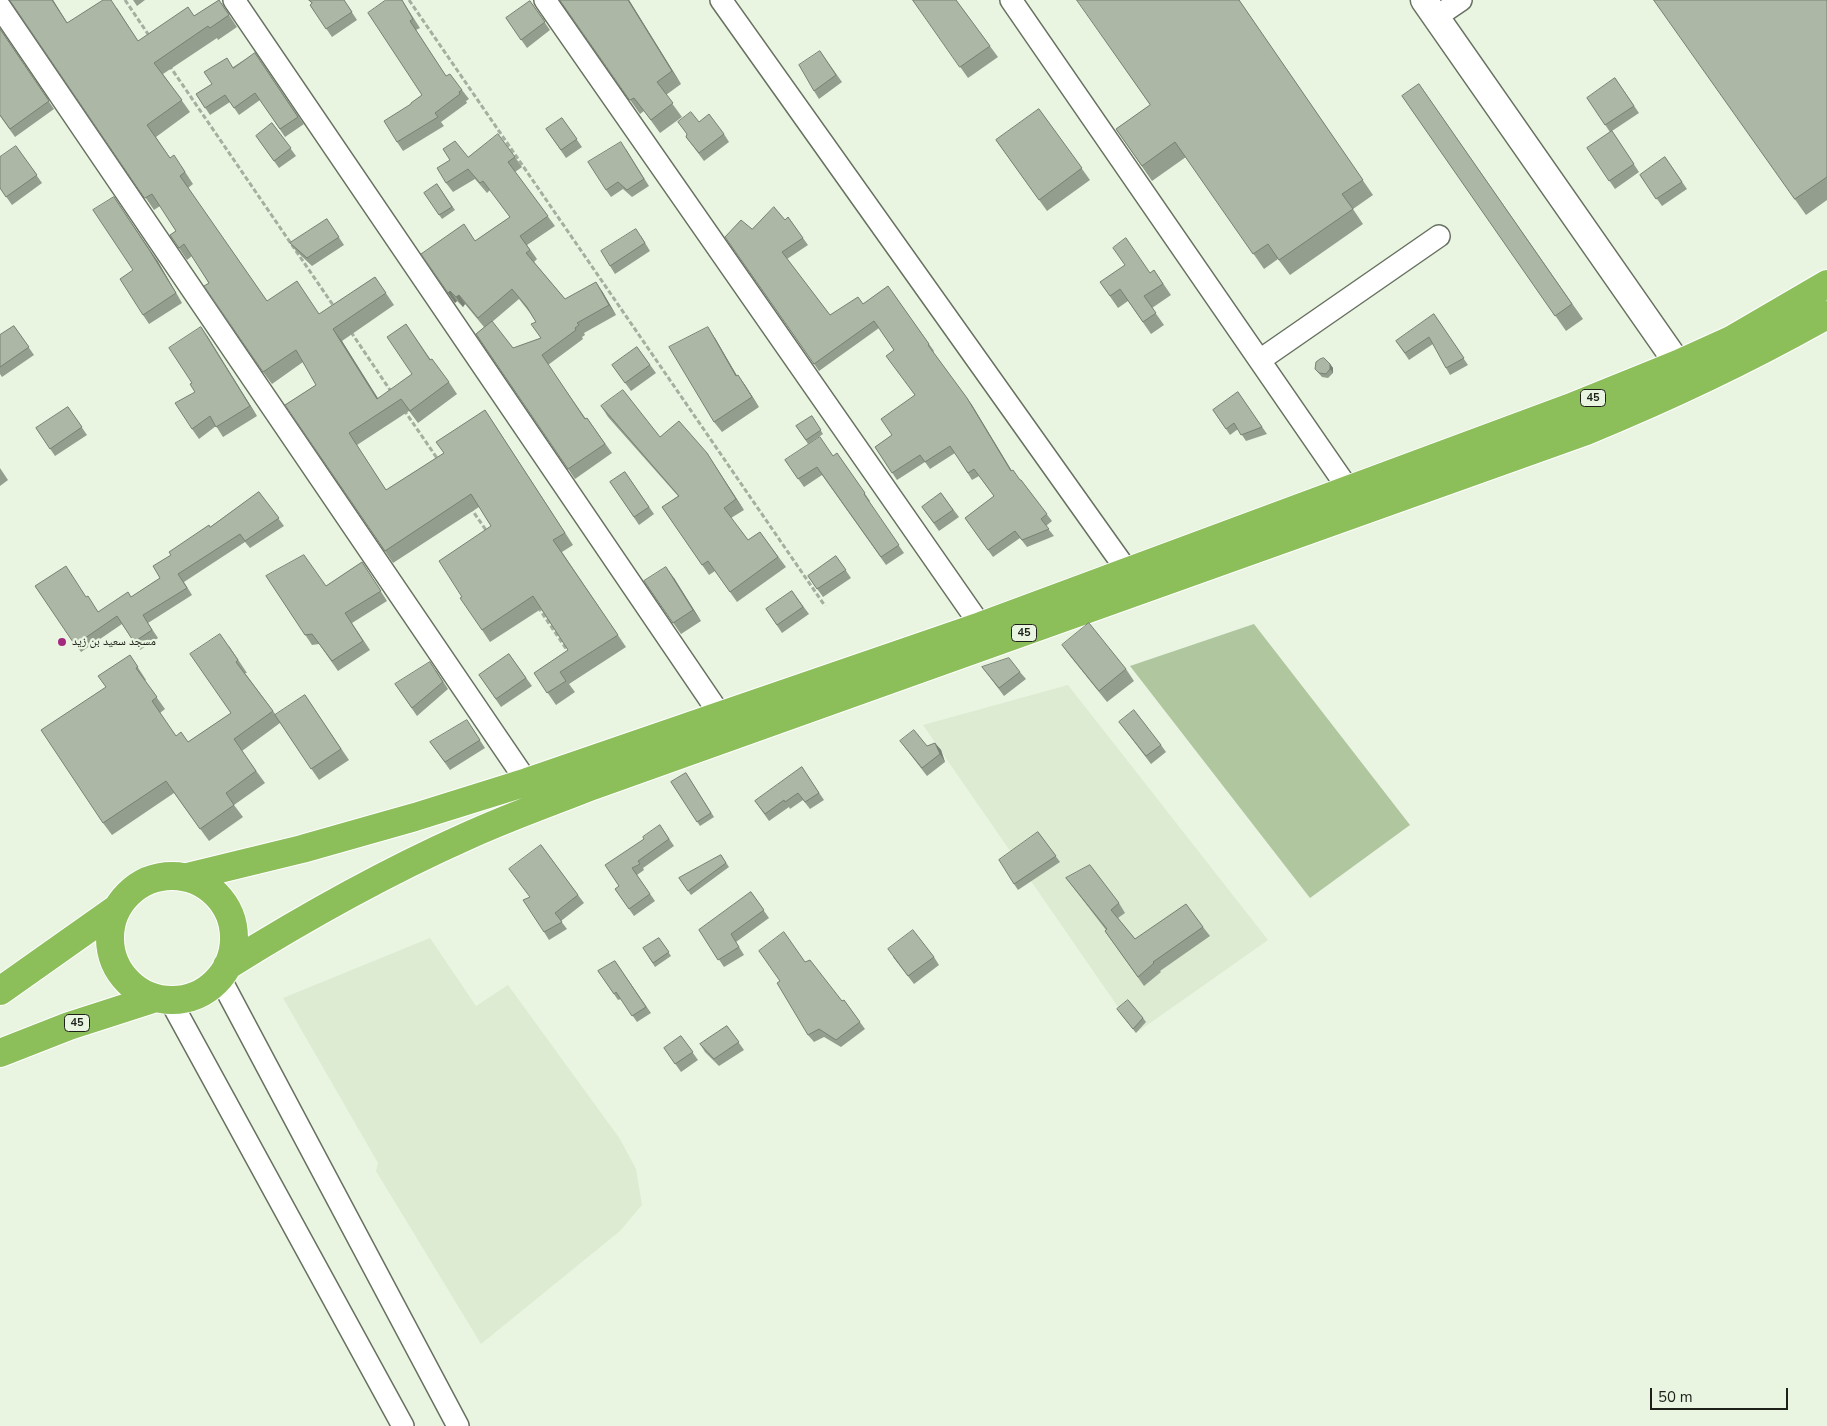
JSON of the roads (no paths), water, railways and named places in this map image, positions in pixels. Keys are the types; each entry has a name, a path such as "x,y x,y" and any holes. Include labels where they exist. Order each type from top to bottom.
{"highway":[{"name":"45","path":"224,972 294,925 387,874 466,837 529,811 592,786 1535,451 1620,417 1685,374 1730,340 1827,284"},
{"name":"45","path":"187,877 311,846 415,817 527,782 721,716 981,626 1569,408 1685,374 1786,338 1827,315"},
{"path":"173,875 187,877 200,882 222,900 229,912 233,925 232,953 224,972 210,987 184,999 163,999 143,993 132,986 122,975 115,964 110,950 111,922 116,909 134,888 146,881 173,875"},
{"path":"0,991 116,909"},
{"name":"45","path":"0,1053 69,1026 163,999"}],"street":[{"path":"234,0 721,716"},
{"path":"544,0 981,626"},
{"path":"721,0 1128,572"},
{"path":"1011,0 1348,490"},
{"path":"1460,0 1430,9 1685,374"},
{"path":"0,7 527,782"},
{"path":"1260,360 1439,236"},
{"path":"224,972 458,1426"},
{"path":"163,999 402,1426"}],"place":[{"name":"مسجد سعيد بن زيد","path":"62,642"}]}
